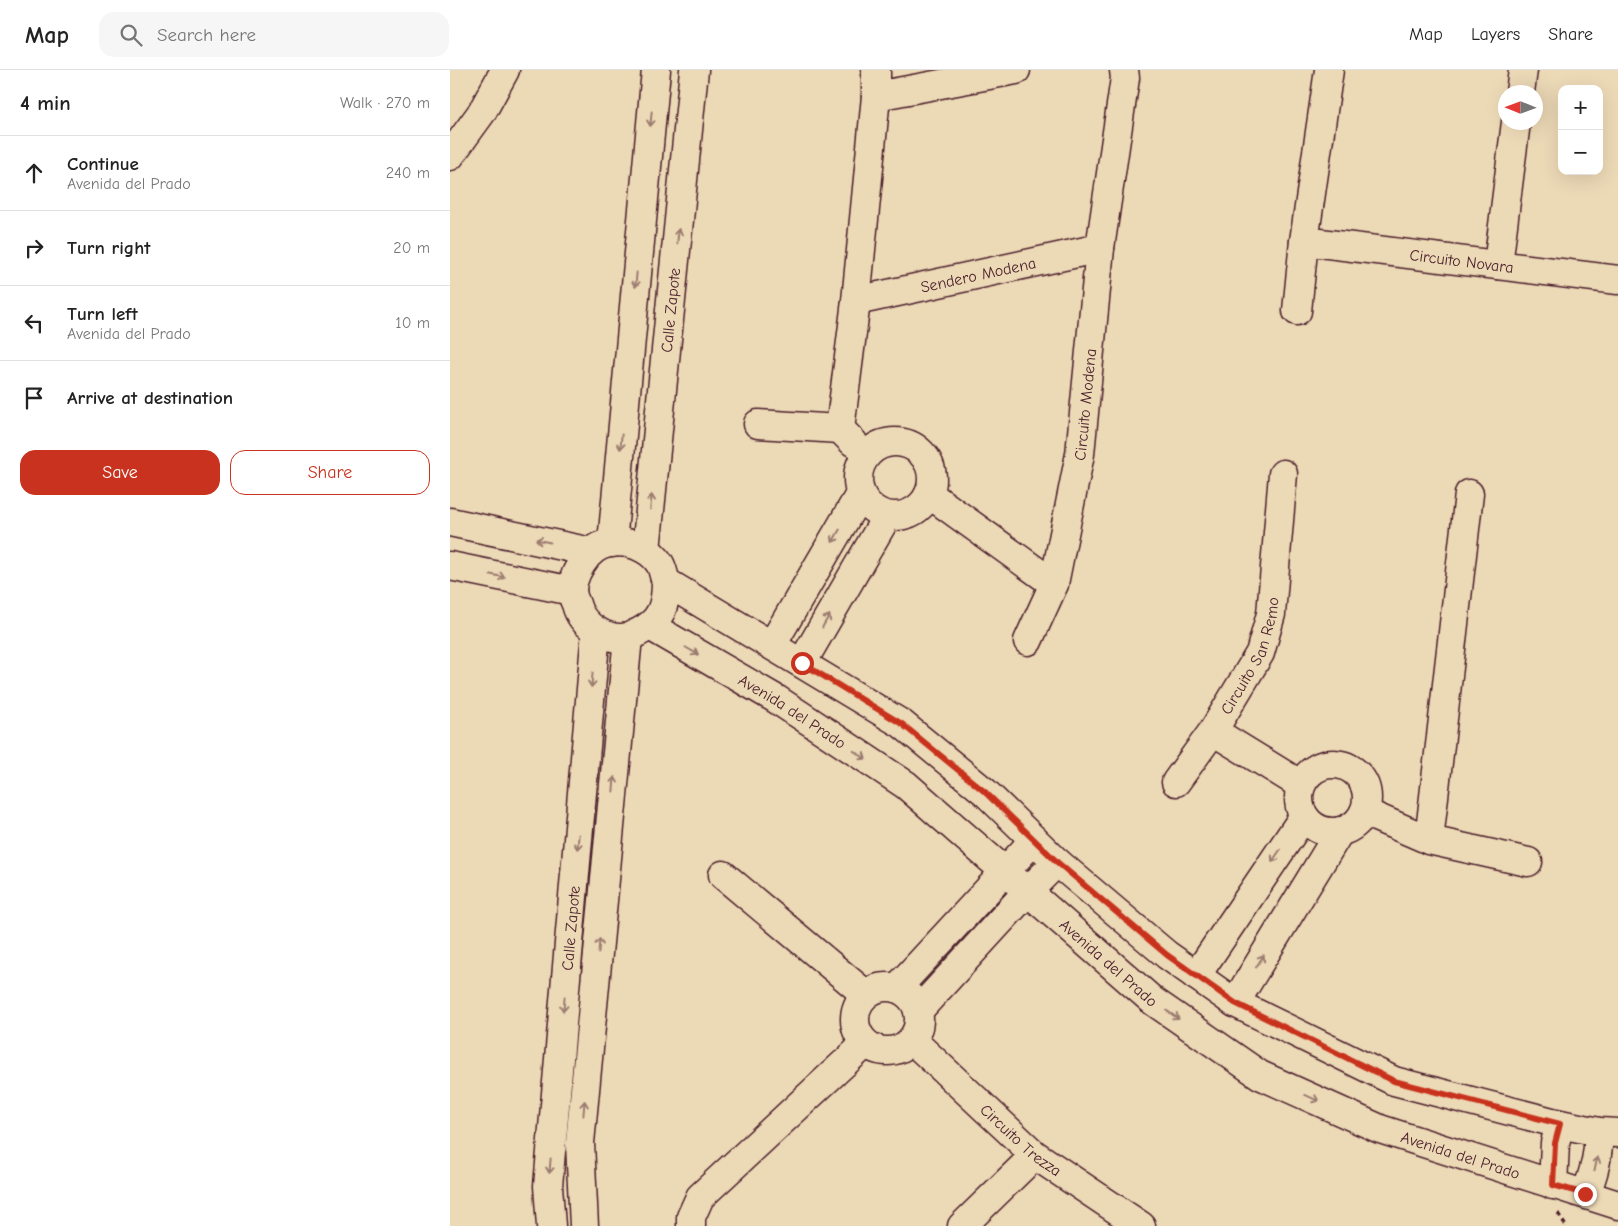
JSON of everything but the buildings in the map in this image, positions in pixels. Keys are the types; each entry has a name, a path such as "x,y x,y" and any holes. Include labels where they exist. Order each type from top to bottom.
{"street":[{"path":"450,156 482,112 505,70"},
{"path":"450,566 572,590 577,569 601,547 656,70"},
{"name":"Calle Zapote","path":"646,550 694,70"},
{"path":"840,429 856,301 876,83 1016,70"},
{"name":"Circuito Modena","path":"1028,641 1054,584 1080,454 1100,248 1125,78 1124,70"},
{"path":"1296,311 1304,241 1329,70"},
{"path":"1521,85 1523,70"},
{"path":"1498,265 1515,130"},
{"name":"Circuito Novara","path":"1304,241 1618,280"},
{"name":"Sendero Modena","path":"856,301 1100,248"},
{"path":"758,424 840,429 866,455"},
{"path":"898,442 914,448 927,460 931,471 932,483 929,494 922,505 912,513 887,516 866,504 860,494 858,474 860,464 866,455 886,443 898,442"},
{"name":"Circuito San Remo","path":"1283,474 1271,614 1260,653 1213,731 1301,785"},
{"path":"772,645 860,494"},
{"path":"929,494 1054,584"},
{"path":"1429,840 1469,494"},
{"path":"802,663 887,516"},
{"path":"450,522 601,547 630,543 646,550 660,564 666,582 666,599 660,614 639,631"},
{"path":"666,582 902,724 985,792 1057,862 1167,955 1235,1003 1394,1081 1560,1124 1608,1132 1593,1178 1585,1194"},
{"name":"Avenida del Prado","path":"572,590 578,614 596,631 612,637 639,631 776,699 906,785 1153,1001 1260,1075 1380,1129 1618,1205"},
{"name":"Calle Zapote","path":"551,1226 548,1186 596,631"},
{"name":"Calle Zapote","path":"584,1226 580,1143 639,631"},
{"path":"1176,782 1213,731"},
{"path":"1336,764 1346,767 1355,772 1366,790 1364,812 1358,821 1340,831 1330,832 1319,829 1310,824 1299,806 1301,785 1315,769 1325,765 1336,764"},
{"path":"1364,812 1429,840 1528,862"},
{"path":"1196,976 1304,816"},
{"path":"1235,1003 1340,831"},
{"path":"897,988 1034,840"},
{"path":"918,1011 1057,862"},
{"path":"723,874 865,994"},
{"path":"886,986 897,988 911,998 918,1011 917,1032 904,1047 895,1051 875,1050 865,1044 858,1036 854,1025 858,1003 865,994 875,989 886,986"},
{"name":"Circuito Trezza","path":"912,1040 1035,1155 1141,1226"},
{"path":"692,1226 691,1217 700,1197 865,1044"},
{"path":"1553,1185 1555,1143 1560,1124"},
{"path":"962,1226 1035,1155"}],"route":[{"path":"802,663 902,724 985,792 1057,862 1167,955 1235,1003 1394,1081 1560,1124 1555,1143 1553,1185 1585,1194"}]}
